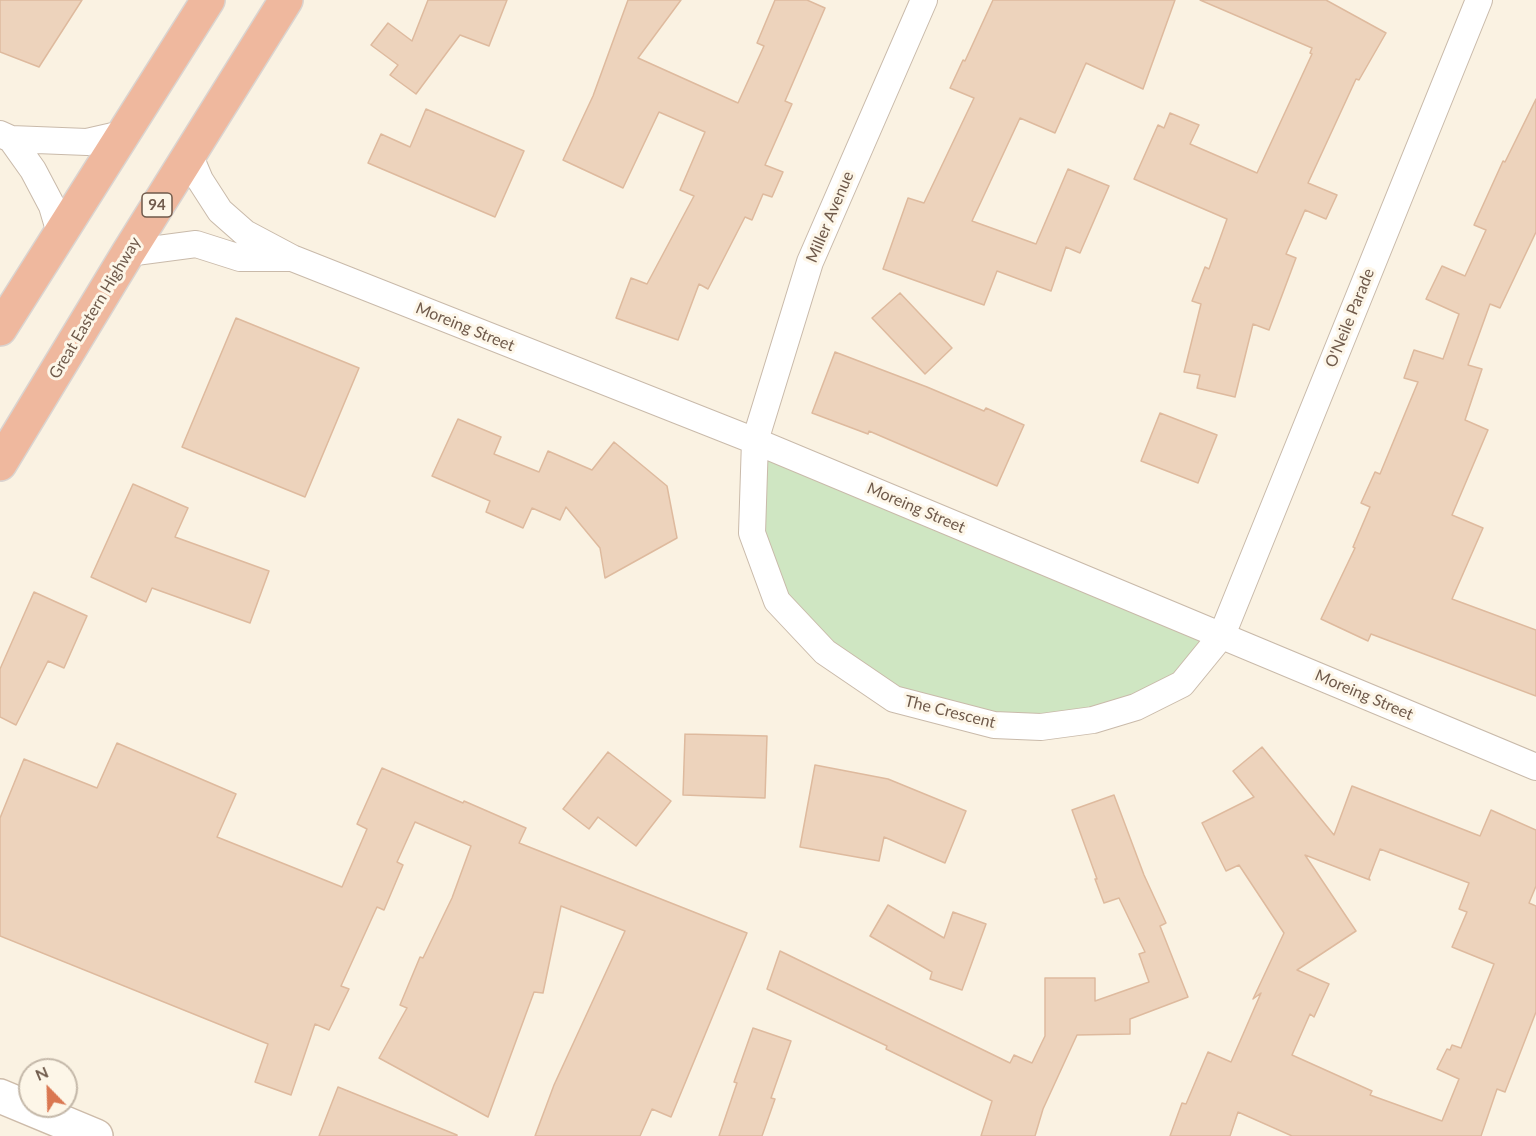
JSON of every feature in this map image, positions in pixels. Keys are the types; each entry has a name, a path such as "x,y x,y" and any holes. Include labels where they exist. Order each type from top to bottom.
{"highway":[{"path":"0,329 208,0"},
{"name":"Great Eastern Highway","path":"0,464 286,0"}],"street":[{"name":"Miller Avenue","path":"755,441 810,262 924,0"},
{"name":"O'Neile Parade","path":"1222,636 1479,0"},
{"path":"6,136 87,142 122,134"},
{"path":"6,136 33,170 48,198 60,233"},
{"name":"Moreing Street","path":"189,154 200,180 220,211 245,233 292,258 755,441 1536,767"},
{"name":"Moreing Street","path":"128,253 196,244 240,258 292,258"},
{"name":"The Crescent","path":"755,441 752,533 777,602 825,652 894,699 994,725 1041,727 1094,720 1136,707 1182,684 1222,636"},
{"path":"0,1096 96,1136"}],"green space":[{"path":"755,441 1222,635 1182,684 1041,727 894,699 777,601 752,533"}],"building":[{"path":"0,0 82,0 39,67 0,52"},
{"path":"428,0 507,0 489,46 460,35 416,94 390,75 398,65 371,45 388,23 412,41"},
{"path":"628,0 681,0 638,58 738,103 764,46 757,43 775,0 807,0 825,8 785,101 792,104 765,165 783,172 772,197 763,194 752,220 745,217 708,289 699,284 678,340 616,318 631,278 647,284 694,196 680,190 705,132 659,112 623,188 563,160 593,96"},
{"path":"993,0 1175,0 1143,89 1086,63 1055,133 1020,118 972,221 1036,244 1068,169 1109,186 1080,253 1066,247 1051,291 997,271 984,305 883,269 908,198 924,203 974,98 950,88"},
{"path":"1200,0 1326,0 1386,33 1359,80 1356,79 1308,183 1337,195 1326,219 1305,210 1286,254 1296,258 1269,330 1253,324 1235,397 1197,388 1200,375 1184,372 1201,304 1192,301 1205,267 1209,269 1227,219 1134,179 1158,125 1164,128 1170,113 1199,125 1190,144 1257,173 1312,54 1310,53 1312,48"},
{"path":"1536,99 1536,232 1500,308 1490,304 1468,365 1482,369 1465,420 1488,430 1452,515 1483,528 1452,599 1536,630 1536,696 1371,634 1368,641 1321,619 1355,548 1353,547 1370,507 1361,503 1375,472 1380,474 1418,382 1404,378 1414,350 1443,359 1459,314 1426,299 1442,266 1465,276 1486,230 1474,225 1503,161 1505,162"},
{"path":"426,109 524,151 495,217 368,163 381,134 410,147"},
{"path":"900,293 952,348 925,374 872,318"},
{"path":"236,318 359,368 305,497 182,447"},
{"path":"835,352 984,411 986,408 1024,425 997,486 869,431 868,434 812,413"},
{"path":"1160,413 1217,435 1198,483 1141,461"},
{"path":"458,419 501,437 494,454 539,472 548,451 592,470 614,442 667,486 677,538 605,578 600,548 566,507 560,520 532,508 523,528 486,512 490,501 432,476"},
{"path":"133,484 188,508 175,537 269,571 250,623 152,588 146,602 91,577"},
{"path":"34,592 87,616 64,668 48,661 16,725 0,717 0,669"},
{"path":"685,734 767,736 765,798 683,795"},
{"path":"117,743 236,794 217,837 342,887 367,829 357,824 382,768 526,828 519,843 747,933 671,1117 652,1109 640,1136 535,1136 554,1085 625,931 561,906 543,993 534,992 488,1117 379,1058 407,1008 400,1005 420,957 423,958 452,898 471,846 415,822 397,862 403,865 384,910 377,907 341,986 349,989 329,1030 315,1024 291,1095 255,1082 268,1044 0,936 0,818 24,759 97,788"},
{"path":"1262,747 1334,835 1352,786 1480,836 1491,810 1536,830 1536,886 1529,903 1536,906 1536,1012 1505,1092 1497,1089 1481,1136 1292,1136 1238,1112 1230,1136 1170,1136 1182,1103 1186,1104 1208,1052 1231,1062 1261,993 1253,999 1284,933 1239,865 1226,871 1202,823 1254,797 1233,771","holes":["1380,849 1469,883 1459,909 1467,912 1452,947 1494,964 1461,1048 1452,1045 1450,1050 1447,1049 1437,1069 1459,1079 1442,1121 1370,1095 1372,1091 1292,1055 1310,1014 1314,1017 1329,984 1297,970 1356,931 1305,855 1370,880"]},
{"path":"608,752 671,801 636,846 598,817 589,829 563,809"},
{"path":"815,765 888,779 966,811 945,863 884,837 879,861 800,847"},
{"path":"1114,795 1144,875 1166,923 1160,926 1188,997 1130,1019 1130,1034 1077,1035 1043,1109 1035,1136 981,1136 992,1101 886,1049 887,1046 767,989 780,951 1010,1063 1014,1055 1032,1063 1045,1036 1045,978 1095,978 1095,1001 1149,982 1139,954 1145,952 1119,898 1104,903 1072,810"},
{"path":"888,905 944,938 953,912 986,924 962,990 930,979 932,972 870,936"},
{"path":"753,1028 791,1041 771,1098 775,1099 762,1136 719,1136 737,1083 734,1082"},
{"path":"338,1087 457,1135 457,1136 319,1136"}]}
